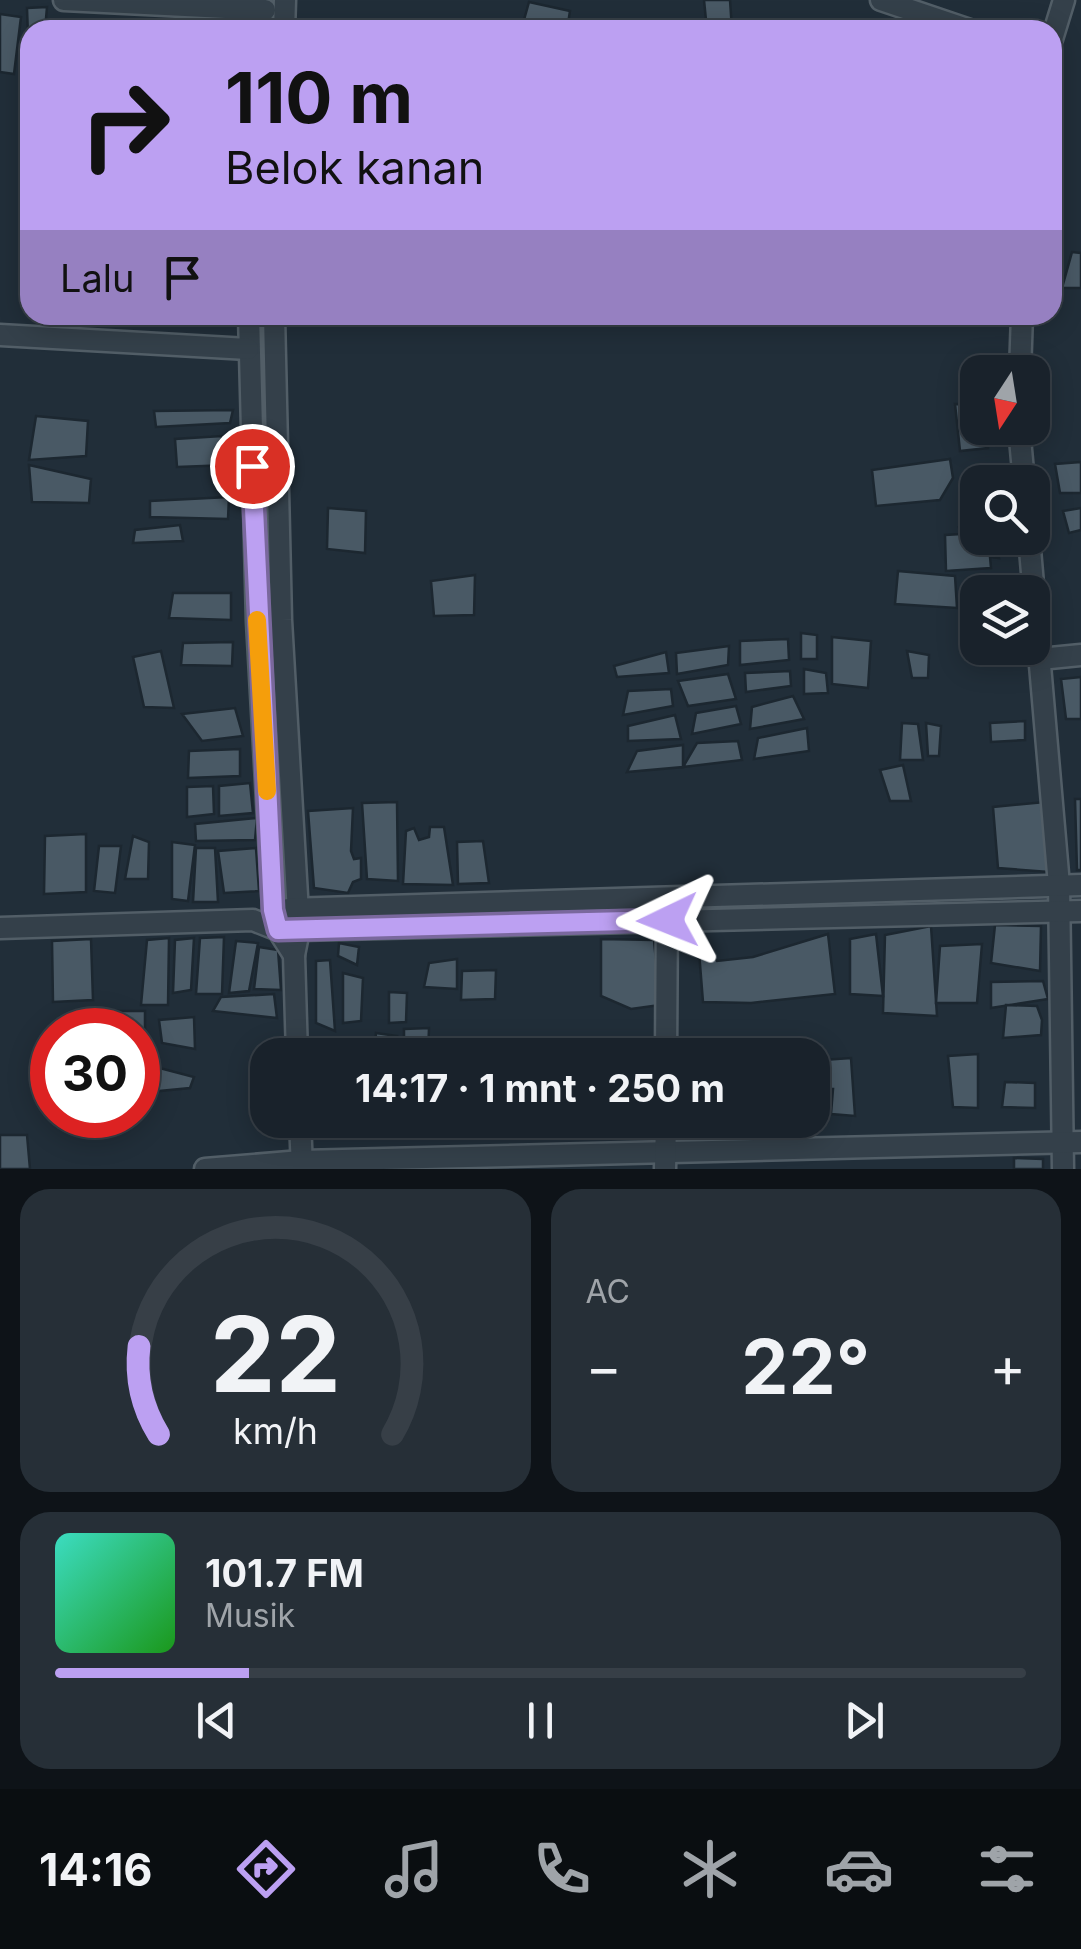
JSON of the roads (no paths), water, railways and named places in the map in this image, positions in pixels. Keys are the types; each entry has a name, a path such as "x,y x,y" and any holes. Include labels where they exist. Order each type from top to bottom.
{"street":[{"path":"64,0 265,13"},
{"path":"881,0 940,20"},
{"path":"249,325 258,622 287,920 294,955 296,1038"},
{"path":"274,325 287,920"},
{"path":"1021,355 1022,325"},
{"path":"0,336 248,350"},
{"path":"1050,657 1081,655"},
{"path":"1041,665 1070,885 1072,1142 1063,1169"},
{"path":"667,910 1070,885"},
{"path":"666,1038 667,910"},
{"path":"0,928 667,910 1071,911"},
{"path":"300,1138 301,1165"},
{"path":"205,1169 666,1161 1072,1142"}]}
